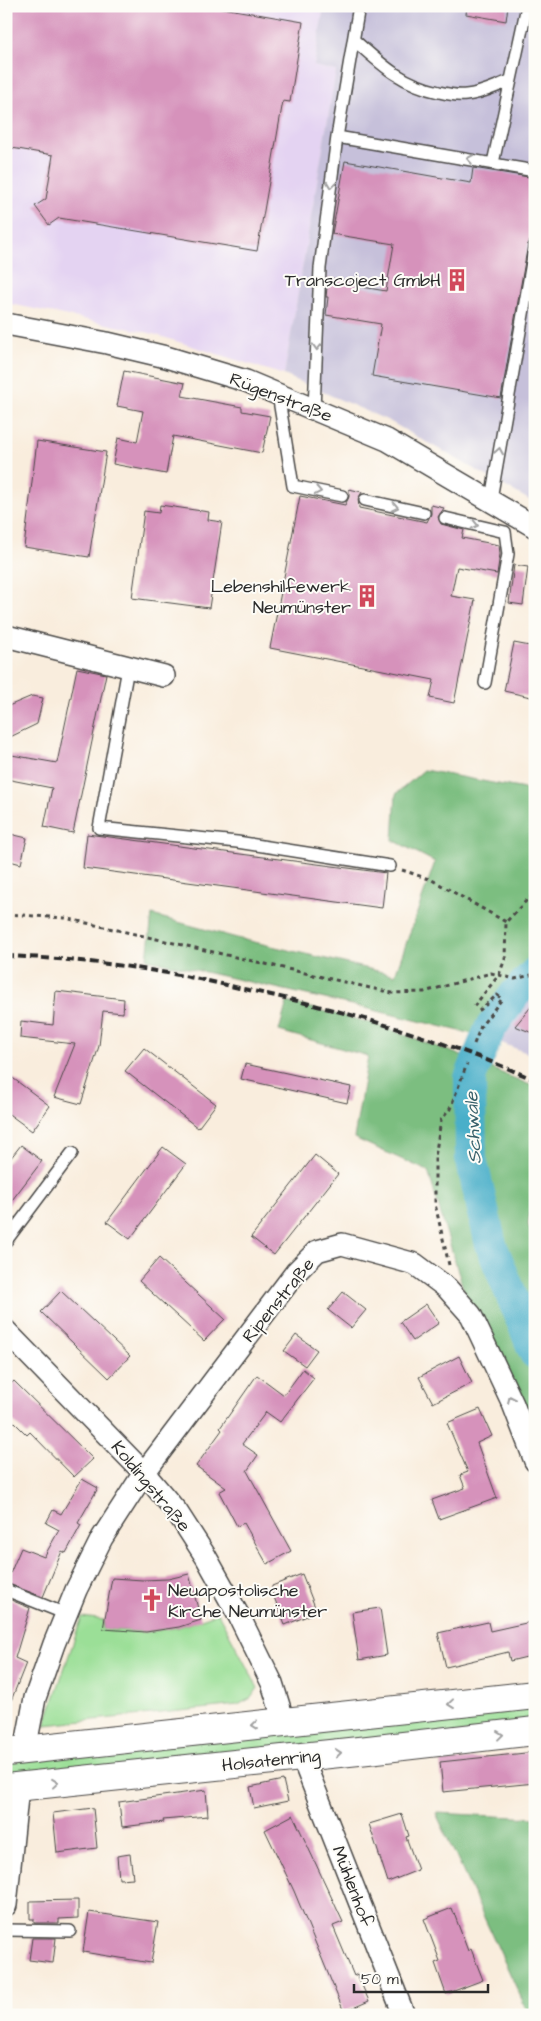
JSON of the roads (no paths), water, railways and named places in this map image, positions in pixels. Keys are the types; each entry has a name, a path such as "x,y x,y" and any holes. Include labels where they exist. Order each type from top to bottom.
{"main road":[{"name":"Holsatenring","path":"16,1751 535,1695"},
{"name":"Holsatenring","path":"12,1788 535,1731"}],"street":[{"name":"Rügenstraße","path":"6,324 107,343 166,357 278,394 387,440 528,522"},
{"path":"6,636 164,676"},
{"name":"Ripenstraße","path":"16,1751 66,1614 102,1538 144,1473 296,1272 317,1252 342,1244 415,1264 447,1288 471,1315 513,1404 535,1461"},
{"name":"Koldingstraße","path":"6,1331 144,1473 177,1512 206,1557 240,1618 272,1682 284,1722"},
{"name":"Mühlenhof","path":"302,1757 404,2015"},
{"path":"6,1906 12,1788"}],"lane":[{"path":"314,409 320,268 337,137 359,6"},
{"path":"493,163 527,6"},
{"path":"354,40 385,68 404,80 424,89 466,95 510,81"},
{"path":"337,137 535,171"},
{"path":"490,499 535,245"},
{"path":"278,394 293,486 342,496"},
{"path":"365,500 424,514"},
{"path":"445,518 505,532 528,522"},
{"path":"485,683 508,554 505,532"},
{"path":"128,668 99,828 237,842 390,866"},
{"path":"6,1241 72,1153"},
{"path":"6,1590 66,1614"},
{"path":"6,1930 70,1931"}],"waterway":[{"name":"Schwale","path":"535,973 515,994 490,1029 470,1078 471,1158 491,1245 535,1353"}],"railway":[{"path":"6,956 84,961 142,969 190,977 277,996 352,1015 426,1038 535,1080"}],"place":[{"name":"Transcoject GmbH","path":"457,280"},
{"name":"Lebenshilfewerk Neumünster","path":"367,596"},
{"name":"Neuapostolische Kirche Neumünster","path":"152,1600"}]}
